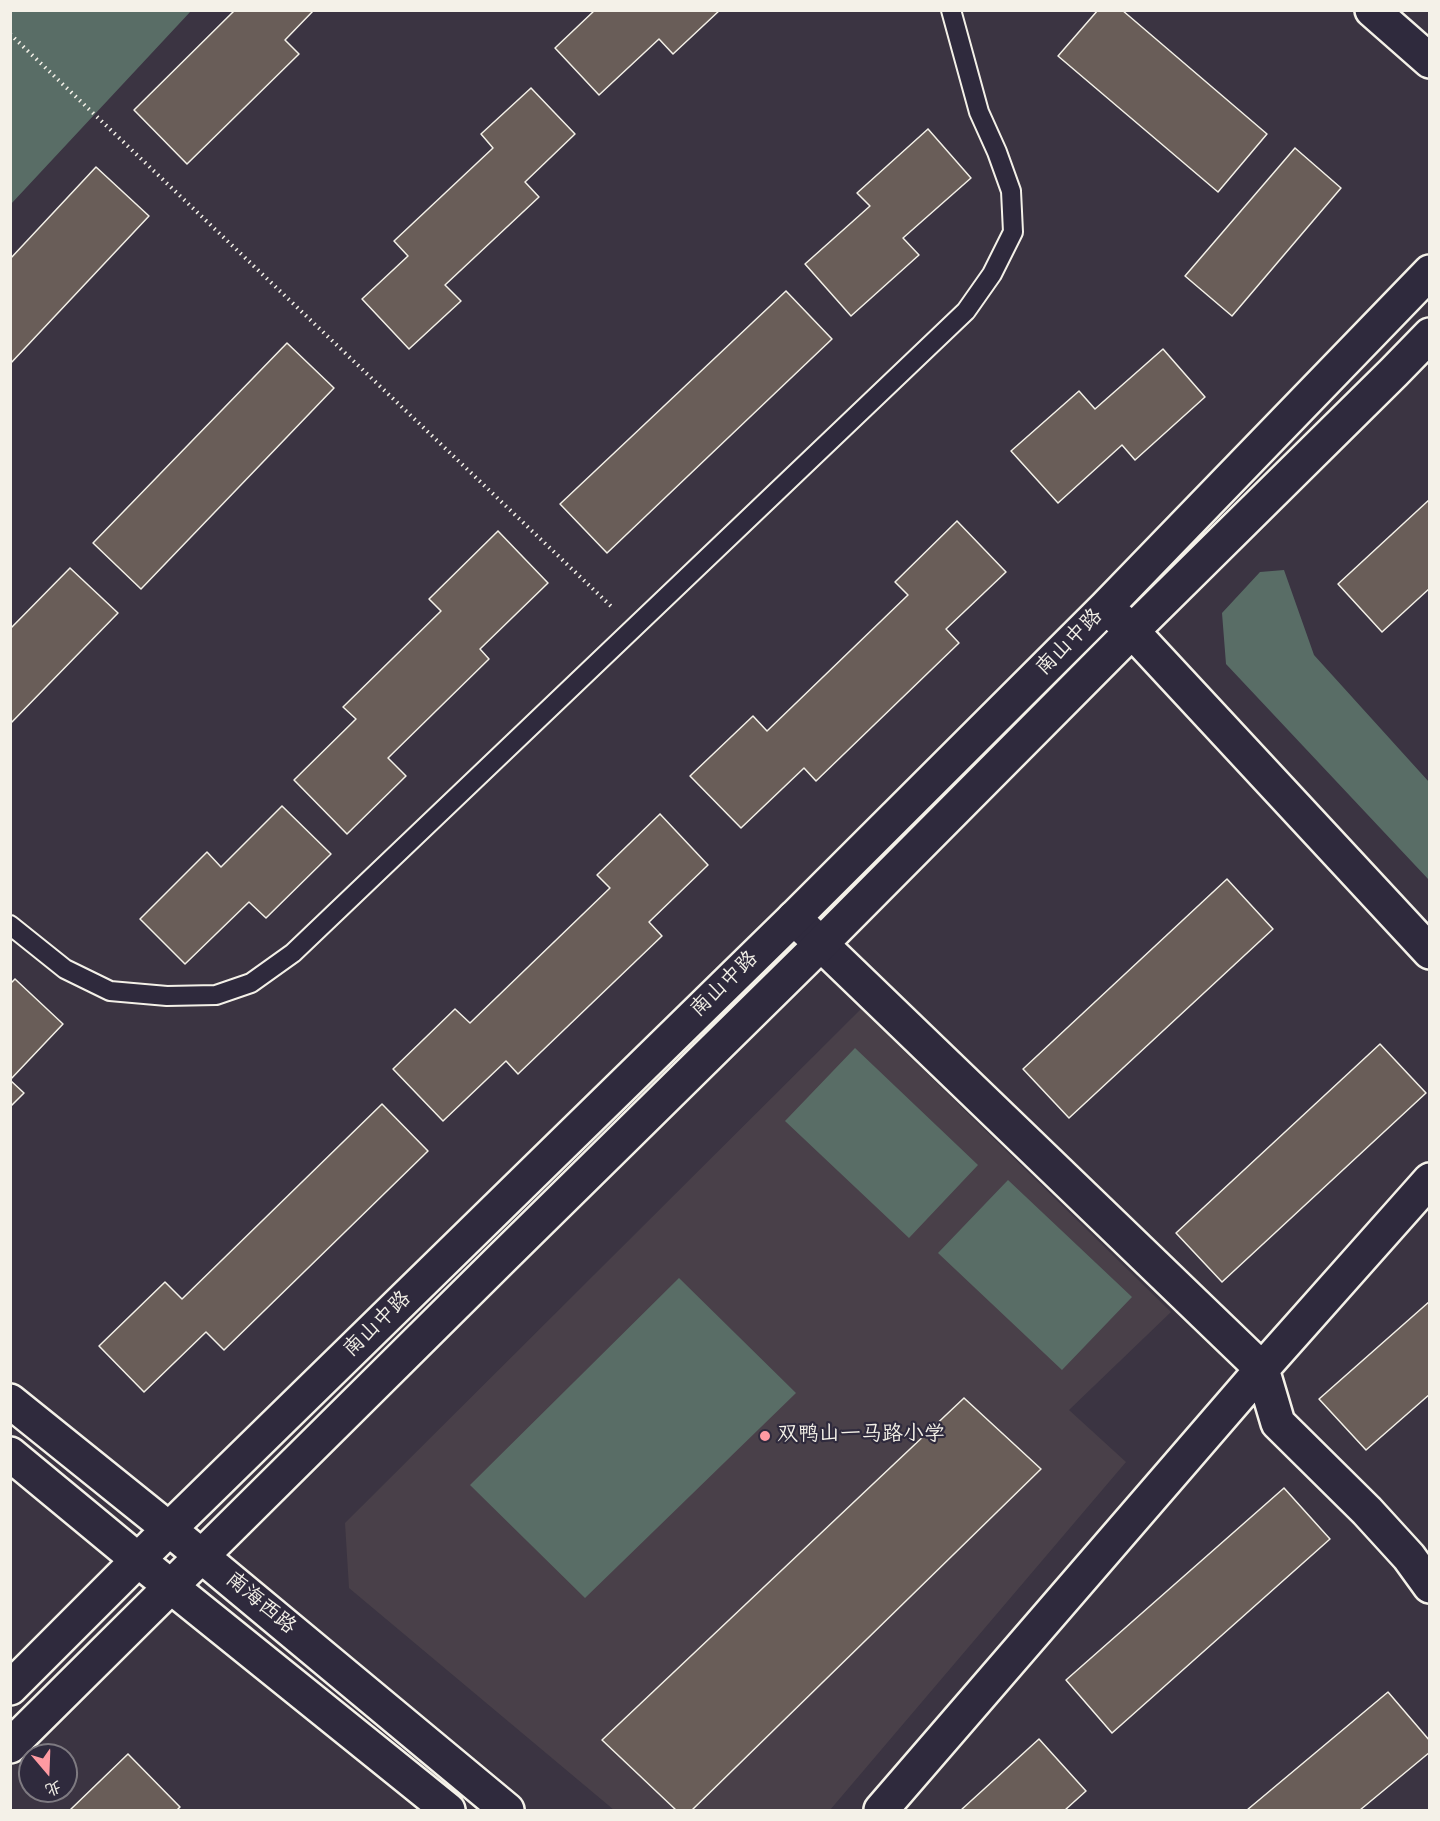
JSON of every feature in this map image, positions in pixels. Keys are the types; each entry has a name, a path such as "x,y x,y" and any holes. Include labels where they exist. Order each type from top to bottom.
{"street":[{"path":"1372,10 1430,61"},
{"name":"南山中路","path":"10,1688 169,1529 794,918 1106,607 1430,272"},
{"name":"南山中路","path":"10,1746 821,944 1430,335"},
{"path":"1106,607 1132,631 1430,952"},
{"path":"794,918 1262,1369 1278,1423 1367,1511 1408,1557 1430,1586"},
{"path":"881,1810 1262,1369 1430,1180"},
{"name":"南海西路","path":"10,1401 201,1555 507,1810"},
{"name":"南海西路","path":"10,1454 448,1810"}],"lane":[{"path":"10,926 65,969 110,990 167,996 216,995 251,983 293,953 966,310 993,274 1013,232 1011,191 979,112 951,10"}],"path":[{"path":"10,34 634,628"}],"shaded area":[{"name":"双鸭山一马路小学","path":"861,1009 1171,1312 1069,1410 1126,1462 830,1810 614,1810 349,1588 345,1523"}],"green space":[{"path":"10,11 191,11 11,204"},
{"path":"1284,570 1314,655 1429,782 1429,880 1226,664 1222,613 1260,572"},
{"path":"855,1048 978,1165 909,1238 785,1121"},
{"path":"1008,1180 1132,1297 1062,1370 938,1253"},
{"path":"679,1278 796,1393 585,1598 470,1485"}],"building":[{"path":"235,10 314,10 285,40 299,54 187,164 134,110"},
{"path":"595,10 720,10 673,54 659,39 599,95 555,48"},
{"path":"1098,10 1122,10 1267,134 1218,192 1058,56"},
{"path":"531,88 575,134 525,182 539,197 445,285 461,301 409,349 362,299 408,256 394,241 493,148 481,134"},
{"path":"928,129 971,178 903,238 919,255 851,316 805,264 870,206 857,193"},
{"path":"1295,148 1341,188 1232,316 1185,276"},
{"path":"96,167 149,216 10,364 10,259"},
{"path":"786,291 832,339 607,553 560,504"},
{"path":"287,343 334,388 141,589 93,543"},
{"path":"1163,349 1205,397 1135,460 1122,445 1058,503 1011,451 1079,391 1095,409"},
{"path":"1430,499 1430,588 1382,632 1338,584"},
{"path":"957,521 1006,572 946,629 959,643 816,781 804,768 741,828 690,776 753,716 767,731 908,595 895,582"},
{"path":"498,531 548,583 480,649 489,659 388,758 406,776 347,834 294,780 356,719 343,707 441,611 429,599"},
{"path":"70,568 118,613 10,724 10,629"},
{"path":"282,806 331,854 266,918 249,902 185,964 140,919 207,852 221,867"},
{"path":"660,814 708,865 649,922 662,936 518,1074 506,1061 443,1121 393,1069 455,1009 470,1023 610,888 597,875"},
{"path":"1227,879 1273,929 1069,1118 1023,1069"},
{"path":"15,979 63,1024 10,1080 10,984"},
{"path":"1380,1044 1426,1093 1222,1282 1176,1233"},
{"path":"10,1080 24,1093 10,1107"},
{"path":"382,1104 428,1151 224,1350 206,1332 144,1392 99,1346 165,1282 182,1299"},
{"path":"1430,1301 1430,1394 1366,1450 1319,1399"},
{"path":"964,1398 1041,1469 692,1810 676,1810 602,1740"},
{"path":"1284,1488 1330,1539 1112,1733 1066,1680"},
{"path":"1388,1692 1430,1741 1430,1752 1360,1810 1247,1810"},
{"path":"1039,1739 1086,1791 1065,1810 961,1810"},
{"path":"128,1754 180,1807 177,1810 70,1810"}],"place":[{"name":"双鸭山一马路小学","path":"765,1436"}]}
